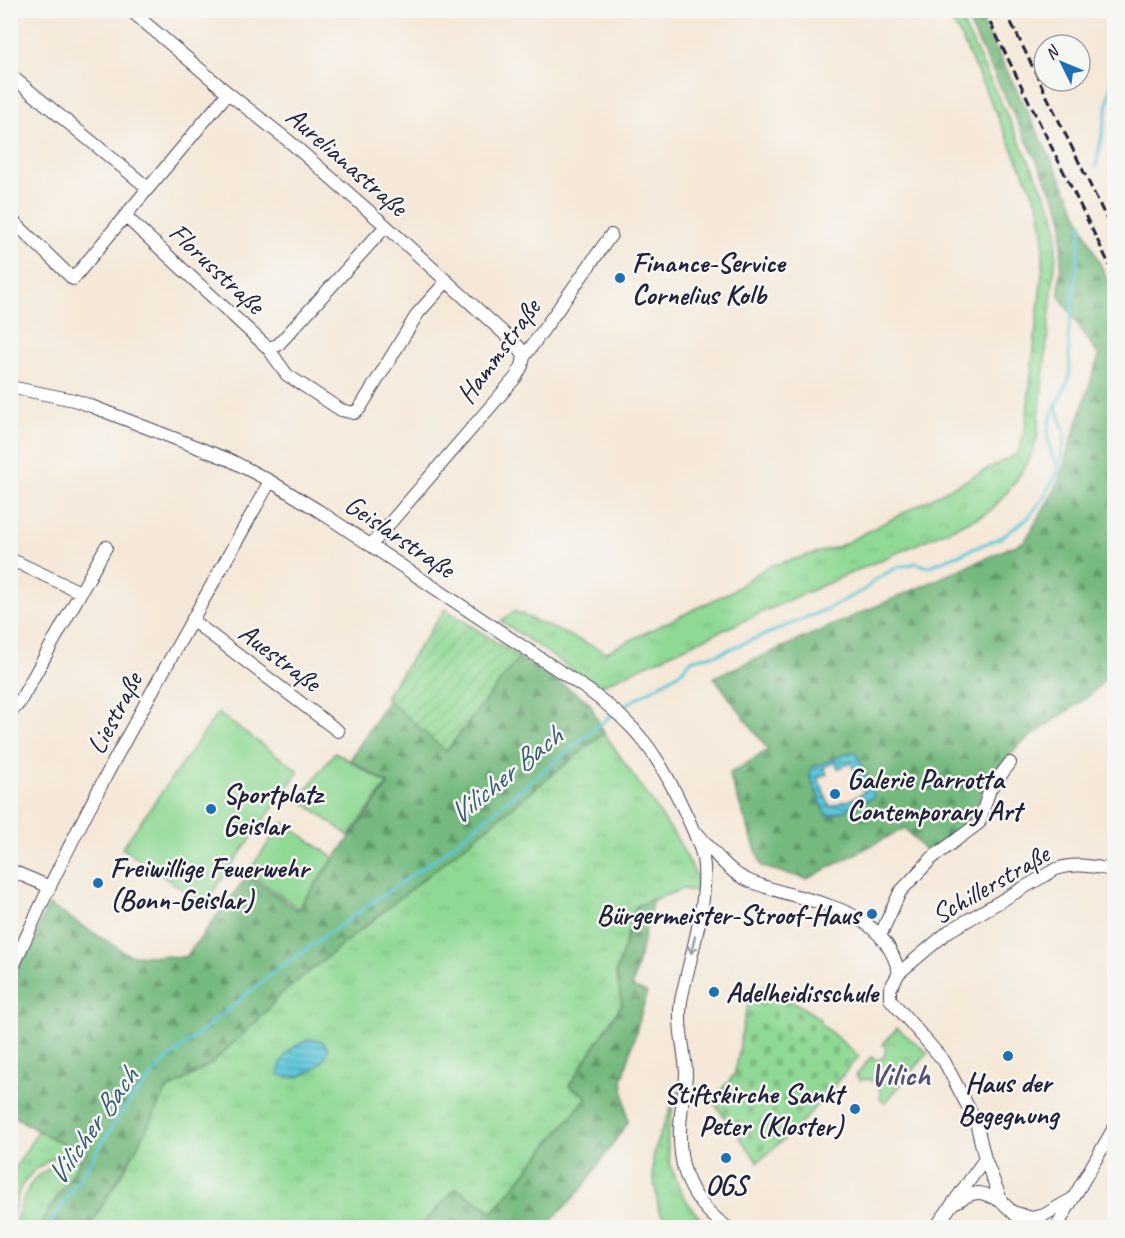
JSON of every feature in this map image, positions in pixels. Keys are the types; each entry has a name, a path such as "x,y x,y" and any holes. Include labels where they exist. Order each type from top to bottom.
{"street":[{"name":"Aurelianastraße","path":"130,10 290,142 386,226 519,347 524,357"},
{"path":"10,75 148,188"},
{"path":"10,218 73,279 228,93"},
{"name":"Florusstraße","path":"125,216 268,348 278,345 386,226"},
{"name":"Hammstraße","path":"370,545 516,377 524,357 611,235"},
{"path":"268,348 286,375 341,410 354,413 360,408 418,313 447,281"},
{"name":"Geislarstraße","path":"10,387 91,406 231,460 270,481 370,545 622,716 652,750 668,775 692,826"},
{"name":"Liestraße","path":"10,974 50,887 151,693 270,481"},
{"path":"10,713 19,703 106,547"},
{"path":"10,559 80,592"},
{"name":"Auestraße","path":"193,621 338,731"},
{"path":"880,936 900,892 932,858 979,822 990,789 1010,763"},
{"path":"692,826 743,878 843,909 865,922 880,936 897,965 899,973 890,989 890,999 944,1061 976,1122 985,1159 1002,1203"},
{"path":"692,826 702,857 704,872 703,893 681,1004 686,1073 679,1144 682,1169 695,1197 714,1217 729,1227"},
{"path":"704,872 708,863 721,858"},
{"name":"Schillerstraße","path":"899,973 949,931 1056,869 1080,865 1114,870"},
{"path":"10,870 50,887"},
{"path":"1056,1227 1114,1128"},
{"path":"935,1227 985,1159"},
{"path":"950,1205 971,1193 983,1193 1002,1203 1029,1227"},
{"path":"1012,1212 1031,1218 1044,1215 1073,1199"}],"green space":[{"path":"945,11 957,11 1053,211 1057,228 1037,438 1024,468 988,513 598,687 501,621 514,611 606,652 730,592 767,567 840,546 1018,453 1025,432 1043,264 1043,230 1039,206 960,35"},
{"path":"963,11 977,11 1071,199 1114,293 1114,670 1089,696 1020,744 985,784 971,820 927,853 905,828 807,879 762,867 729,774 768,750 714,677 1025,541 1056,488 1099,356 1059,296 1063,220 1059,206","holes":["851,752 867,801 831,816 826,815 809,774 813,767"]},
{"path":"445,609 519,657 446,751 385,697"},
{"path":"519,657 589,702 604,733 280,995 264,1014 212,1063 166,1091 133,1155 89,1227 38,1227 85,1154 38,1131 11,1114 10,985 49,905 129,955 186,957 248,875 297,910 389,784 350,760 388,700 447,750"},
{"name":"Sportplatz Geislar","path":"218,713 299,771 204,904 122,848"},
{"path":"604,733 676,837 697,877 697,892 683,889 636,906 616,974 622,1004 569,1086 587,1097 493,1212 456,1188 420,1227 89,1228 133,1155 166,1091 212,1063 264,1014 280,995"},
{"path":"335,752 387,784 349,836 299,799"},
{"path":"283,822 334,858 298,908 248,872"},
{"path":"653,899 632,987 647,993 622,1081 628,1122 581,1190 545,1227 420,1227 456,1188 493,1212 587,1097 569,1086 622,1004 616,974 636,906"},
{"path":"767,985 819,1018 821,1024 859,1056 797,1128 758,1162 711,1099 734,1074 743,1024 751,998"},
{"path":"897,1028 928,1053 885,1103 880,1099 876,1083 865,1079 860,1080 856,1076 871,1057 877,1060 884,1057 886,1049 883,1044"},
{"path":"679,1089 670,1121 668,1154 676,1181 683,1194 690,1206 709,1227 685,1227 668,1221 659,1211 653,1158 658,1139"},
{"path":"38,1131 70,1146 69,1152 43,1164 26,1179 20,1189 11,1217 11,1175"},
{"path":"83,1158 38,1227 13,1227 29,1187 39,1175 68,1161"}],"water":[{"path":"851,752 855,753 873,793 873,798 831,816 826,815 809,774 813,767","holes":["835,762 838,768 851,763 864,793 830,807 818,778 827,774 824,767"]},
{"path":"310,1039 322,1041 328,1048 322,1062 301,1076 286,1077 279,1074 288,1052"}],"waterway":[{"name":"Vilicher Bach","path":"1096,167 1114,71"},
{"name":"Vilicher Bach","path":"619,709 678,674 693,659 718,654 827,609 864,590 876,579 898,567 916,563 928,567 1000,538 1027,519 1043,499 1057,473 1064,444 1065,434 1056,405 1067,384 1070,372 1068,337 1082,223"},
{"name":"Vilicher Bach","path":"1055,407 1048,429 1048,437 1051,452 1058,466"},
{"name":"Vilicher Bach","path":"48,1228 125,1107 162,1064 275,971 442,854 614,713"}],"railway":[{"path":"984,10 1114,274"},
{"path":"1005,10 1114,234"}],"place":[{"name":"Finance-Service Cornelius Kolb","path":"620,278"},
{"name":"Galerie Parrotta Contemporary Art","path":"835,794"},
{"name":"Sportplatz Geislar","path":"211,809"},
{"name":"Freiwillige Feuerwehr (Bonn-Geislar)","path":"98,883"},
{"name":"Bürgermeister-Stroof-Haus","path":"872,914"},
{"name":"Adelheidisschule","path":"714,992"},
{"name":"Haus der Begegnung","path":"1008,1056"},
{"name":"Stiftskirche Sankt Peter (Kloster)","path":"855,1109"},
{"name":"OGS","path":"726,1158"}],"district":[{"name":"Vilich","path":"900,1074"}]}
